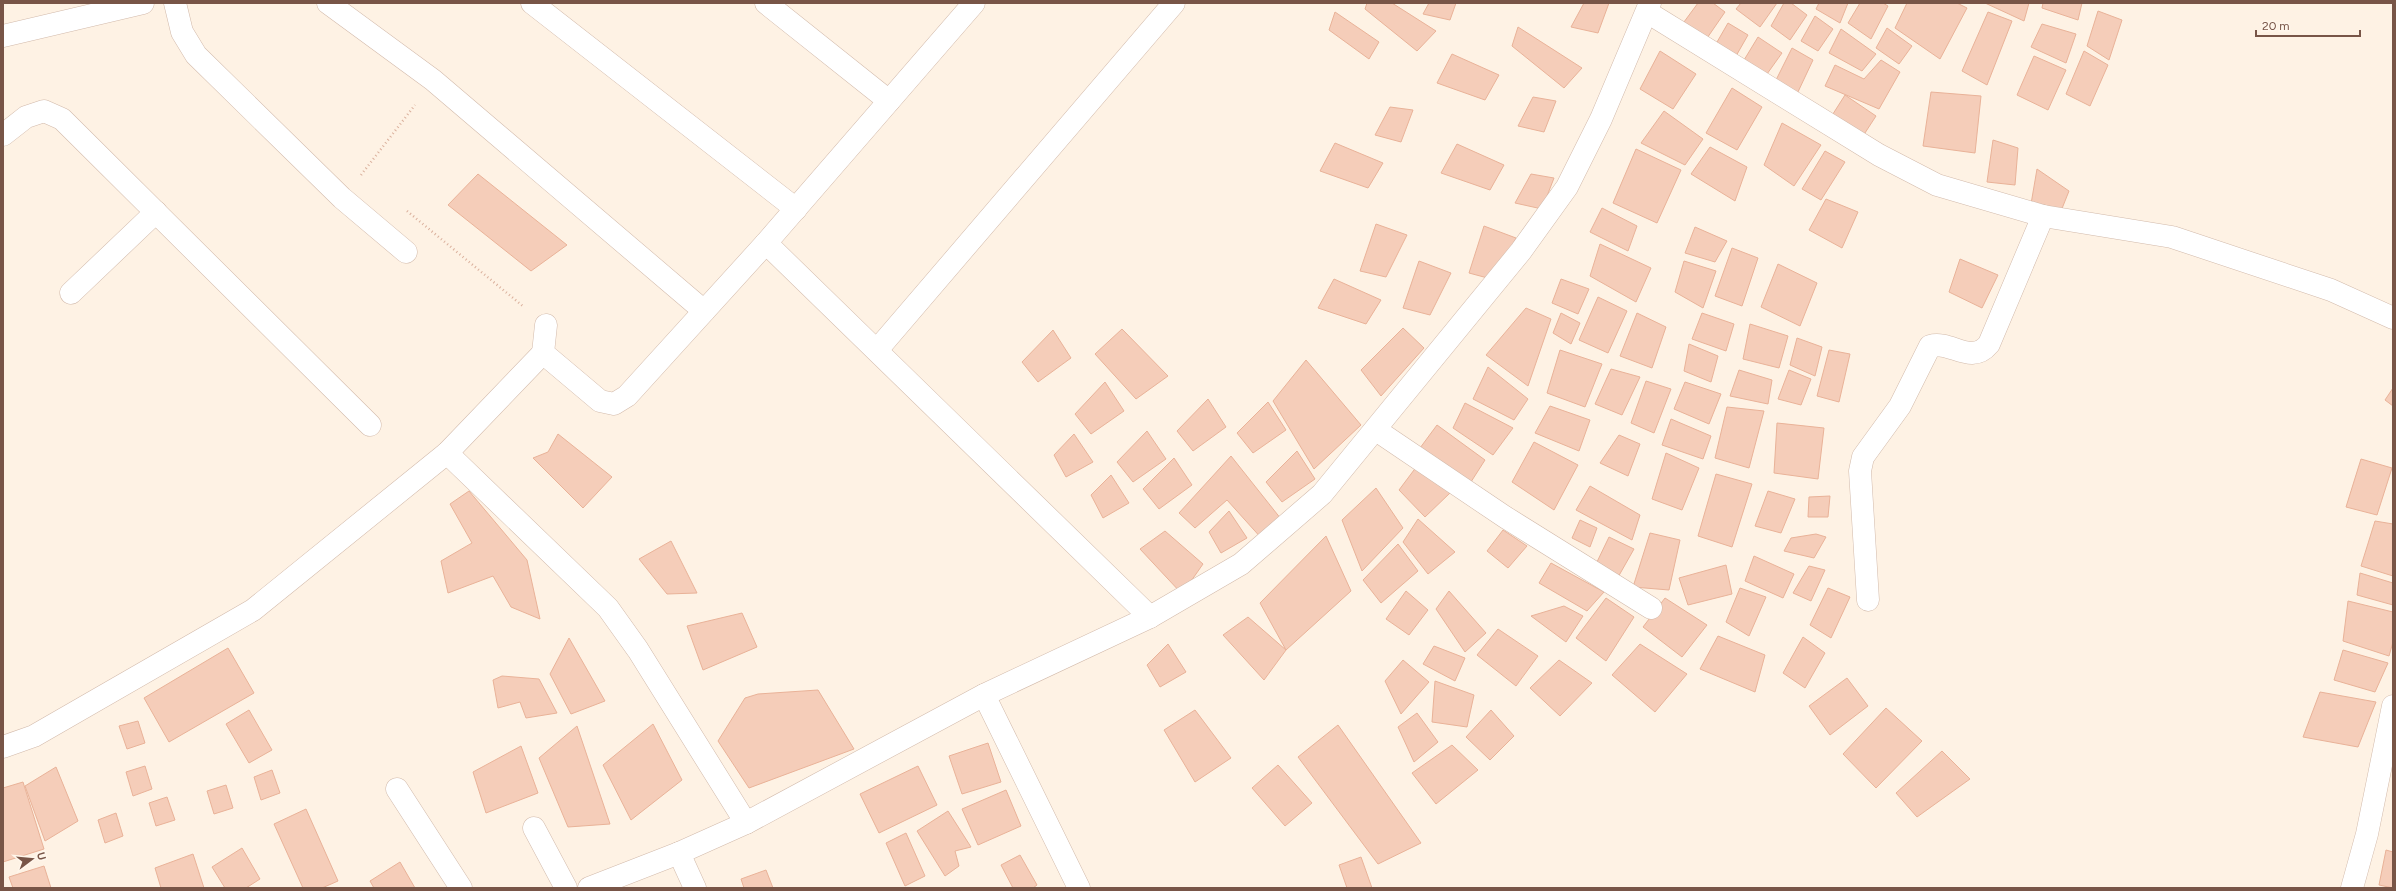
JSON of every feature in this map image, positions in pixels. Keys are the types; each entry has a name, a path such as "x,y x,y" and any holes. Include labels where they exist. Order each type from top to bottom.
{"street":[{"path":"3,36 143,3"},
{"path":"175,3 182,32 196,55 342,198 406,252"},
{"path":"328,3 434,80 704,312"},
{"path":"532,3 796,209"},
{"path":"766,3 889,101"},
{"path":"543,353 600,401 614,404 627,396 766,243 974,3"},
{"path":"877,350 1174,3"},
{"path":"589,888 679,853 746,823 984,695 1150,617 1241,564 1322,494 1376,430 1456,329 1521,251 1566,187 1601,119 1649,7 1879,155 1936,186 2043,216 2172,237 2331,290 2393,318"},
{"path":"3,135 26,117 44,111 62,118 370,425"},
{"path":"71,293 156,212"},
{"path":"1868,600 1860,471 1863,457 1900,406 1930,346 1940,345 1972,353 1979,353 1989,344 2043,216"},
{"path":"766,243 1150,617"},
{"path":"3,747 34,736 253,610 447,453 543,353 546,325"},
{"path":"1376,430 1505,517 1652,608"},
{"path":"447,453 608,608 650,668 746,823"},
{"path":"984,695 1079,888"},
{"path":"2352,888 2367,834 2393,706"},
{"path":"397,789 462,888"},
{"path":"534,828 566,888"},
{"path":"679,853 695,888"}],"path":[{"path":"342,198 434,80"},
{"path":"362,174 368,180"},
{"path":"405,210 546,325"}],"building":[{"path":"1367,3 1392,3 1436,31 1417,51 1365,9"},
{"path":"1429,3 1456,3 1450,20 1423,14"},
{"path":"1584,3 1609,3 1598,33 1571,27"},
{"path":"1698,3 1713,3 1725,12 1703,44 1681,26"},
{"path":"1741,3 1777,3 1760,27 1736,9"},
{"path":"1784,3 1791,3 1807,15 1790,40 1771,26"},
{"path":"1819,3 1848,3 1840,23 1816,9"},
{"path":"1860,3 1883,3 1888,6 1871,39 1848,23"},
{"path":"1907,3 1957,3 1967,8 1940,59 1895,28"},
{"path":"1985,3 2029,3 2024,21"},
{"path":"2043,3 2082,3 2078,20 2042,8"},
{"path":"2098,11 2122,20 2109,60 2087,46"},
{"path":"1335,12 1379,42 1369,59 1329,30"},
{"path":"1988,12 2012,21 1987,85 1962,71"},
{"path":"1815,16 1833,29 1818,51 1801,41"},
{"path":"1728,23 1748,35 1732,63 1713,49"},
{"path":"2042,24 2076,34 2066,63 2031,47"},
{"path":"1518,27 1582,68 1564,88 1512,46"},
{"path":"1887,28 1912,46 1899,64 1876,48"},
{"path":"1841,29 1876,54 1862,71 1829,53"},
{"path":"1758,37 1782,53 1762,81 1741,65"},
{"path":"1792,48 1813,60 1797,94 1776,80"},
{"path":"1660,51 1696,74 1673,109 1640,89"},
{"path":"2084,51 2108,65 2090,106 2066,94"},
{"path":"1452,54 1499,75 1485,100 1437,83"},
{"path":"2034,56 2066,70 2048,110 2017,95"},
{"path":"1881,60 1900,72 1879,109 1825,86 1835,65 1864,79"},
{"path":"1732,88 1762,107 1737,150 1706,133"},
{"path":"1931,92 1981,96 1975,153 1923,146"},
{"path":"1845,95 1876,116 1863,136 1831,117"},
{"path":"1533,97 1556,101 1544,132 1518,126"},
{"path":"1390,107 1413,110 1401,142 1375,135"},
{"path":"1664,111 1703,139 1685,165 1641,143"},
{"path":"1782,123 1821,145 1794,186 1764,165"},
{"path":"1993,140 2018,148 2015,185 1987,182"},
{"path":"1335,143 1383,163 1368,188 1320,171"},
{"path":"1457,144 1504,165 1490,190 1441,173"},
{"path":"1710,147 1747,167 1735,201 1691,174"},
{"path":"1636,149 1681,170 1657,223 1613,203"},
{"path":"1825,151 1845,162 1821,200 1802,189"},
{"path":"2037,169 2069,191 2059,216 2031,204"},
{"path":"478,174 567,245 531,271 448,205"},
{"path":"1531,174 1554,178 1542,209 1515,203"},
{"path":"1826,199 1858,212 1842,248 1809,230"},
{"path":"1602,208 1637,226 1628,251 1590,232"},
{"path":"1376,224 1407,235 1386,277 1360,271"},
{"path":"1484,226 1516,238 1495,280 1469,273"},
{"path":"1695,227 1727,241 1715,262 1685,253"},
{"path":"1600,244 1651,268 1636,302 1590,276"},
{"path":"1732,248 1758,258 1742,306 1715,296"},
{"path":"1960,259 1998,275 1982,308 1949,292"},
{"path":"1419,261 1451,273 1430,315 1403,308"},
{"path":"1684,261 1716,271 1703,308 1675,292"},
{"path":"1778,264 1817,283 1800,326 1761,307"},
{"path":"1334,279 1381,300 1366,324 1318,308"},
{"path":"1561,279 1589,289 1578,314 1552,303"},
{"path":"1598,297 1627,311 1608,353 1579,340"},
{"path":"1526,308 1551,319 1528,386 1486,355"},
{"path":"1561,313 1580,323 1571,344 1553,333"},
{"path":"1637,313 1666,327 1652,368 1620,356"},
{"path":"1702,313 1734,324 1726,351 1692,339"},
{"path":"1750,324 1788,336 1779,368 1743,359"},
{"path":"1403,328 1424,348 1381,396 1361,370"},
{"path":"1122,329 1168,376 1136,399 1095,354"},
{"path":"1053,330 1071,358 1038,382 1022,362"},
{"path":"1797,338 1822,347 1815,376 1790,365"},
{"path":"1689,344 1718,356 1711,382 1684,371"},
{"path":"1560,350 1602,364 1585,407 1547,393"},
{"path":"1829,350 1850,354 1839,402 1817,396"},
{"path":"1306,360 1361,425 1314,469 1273,401"},
{"path":"1488,367 1528,399 1514,420 1473,399"},
{"path":"1611,369 1640,377 1622,415 1595,404"},
{"path":"1739,370 1772,380 1768,404 1730,396"},
{"path":"1789,370 1811,379 1801,405 1778,399"},
{"path":"1646,381 1671,389 1654,433 1631,423"},
{"path":"1105,382 1124,411 1091,434 1075,414"},
{"path":"1685,382 1721,394 1709,424 1674,409"},
{"path":"2393,388 2393,406 2385,400"},
{"path":"1208,399 1226,427 1193,451 1177,431"},
{"path":"1268,402 1286,430 1253,453 1237,433"},
{"path":"1465,403 1513,428 1493,455 1453,428"},
{"path":"1550,406 1590,420 1579,451 1535,433"},
{"path":"1727,407 1764,411 1749,468 1715,458"},
{"path":"1671,419 1711,436 1703,459 1662,445"},
{"path":"1777,423 1824,428 1818,479 1774,473"},
{"path":"1437,425 1485,460 1469,485 1420,448"},
{"path":"1147,431 1166,459 1133,482 1117,462"},
{"path":"558,434 612,477 583,508 533,458 548,452"},
{"path":"1074,434 1093,462 1066,477 1054,455"},
{"path":"1619,435 1640,444 1628,476 1600,463"},
{"path":"1534,442 1578,465 1554,510 1512,482"},
{"path":"1297,451 1315,479 1282,502 1266,482"},
{"path":"1666,453 1699,468 1682,510 1652,499"},
{"path":"1231,456 1285,524 1263,540 1227,500 1195,528 1179,513"},
{"path":"1174,458 1192,485 1159,509 1143,489"},
{"path":"2361,459 2392,468 2377,515 2346,507"},
{"path":"1417,466 1450,493 1425,517 1399,490"},
{"path":"1716,474 1752,484 1732,547 1698,536"},
{"path":"1111,475 1129,503 1103,518 1091,495"},
{"path":"1590,486 1640,515 1632,540 1576,510"},
{"path":"1376,488 1403,528 1362,571 1342,520"},
{"path":"469,491 527,560 540,619 511,607 493,576 448,593 441,561 472,543 450,504"},
{"path":"1768,491 1795,499 1781,533 1755,526"},
{"path":"1830,496 1828,517 1808,517 1809,497"},
{"path":"1229,511 1247,538 1221,553 1209,532"},
{"path":"1418,519 1455,552 1428,574 1403,542"},
{"path":"1580,520 1597,528 1590,547 1572,538"},
{"path":"2375,521 2393,524 2393,576 2361,566"},
{"path":"1503,530 1527,546 1508,568 1487,551"},
{"path":"1165,531 1203,564 1182,594 1140,549"},
{"path":"1650,533 1680,540 1669,590 1633,587"},
{"path":"1816,534 1826,537 1814,558 1784,551 1791,538"},
{"path":"1326,536 1351,591 1286,650 1260,603"},
{"path":"1609,537 1634,549 1617,579 1596,564"},
{"path":"671,541 697,593 667,594 639,559"},
{"path":"1398,544 1418,571 1381,603 1363,580"},
{"path":"1754,556 1794,574 1783,598 1745,581"},
{"path":"1551,563 1604,592 1587,611 1539,583"},
{"path":"1726,565 1732,594 1688,605 1679,578"},
{"path":"1809,566 1825,570 1811,601 1793,593"},
{"path":"2360,573 2393,583 2393,605 2357,595"},
{"path":"1740,588 1766,597 1749,636 1726,622"},
{"path":"1828,588 1850,597 1831,638 1810,625"},
{"path":"1406,591 1428,610 1409,635 1386,619"},
{"path":"1449,591 1486,633 1465,652 1436,609"},
{"path":"1606,598 1634,617 1606,661 1576,638"},
{"path":"1665,598 1707,625 1682,657 1643,627"},
{"path":"2348,601 2393,612 2393,642 2389,656 2343,641"},
{"path":"1564,606 1583,616 1566,642 1531,616"},
{"path":"742,613 757,647 703,670 687,626"},
{"path":"1248,617 1286,650 1264,680 1223,635"},
{"path":"1498,629 1538,656 1516,686 1477,655"},
{"path":"1718,636 1765,655 1755,692 1700,669"},
{"path":"1803,637 1825,653 1805,688 1783,673"},
{"path":"569,638 605,701 571,714 550,674"},
{"path":"1168,644 1186,672 1160,687 1147,665"},
{"path":"1640,644 1687,674 1655,712 1612,675"},
{"path":"1434,646 1465,658 1455,681 1423,664"},
{"path":"228,648 254,693 169,742 144,698"},
{"path":"2343,650 2388,663 2375,692 2334,680"},
{"path":"1403,660 1429,682 1401,714 1385,681"},
{"path":"1559,660 1592,683 1560,716 1530,688"},
{"path":"502,676 539,679 557,713 526,718 520,702 498,708 493,680"},
{"path":"1847,678 1868,706 1830,735 1809,706"},
{"path":"1435,681 1474,695 1467,727 1432,722"},
{"path":"818,690 854,749 749,788 718,741 745,698 758,694"},
{"path":"2320,692 2376,702 2358,747 2303,737"},
{"path":"1886,708 1922,741 1876,788 1843,754"},
{"path":"249,710 272,750 249,763 226,724"},
{"path":"1195,710 1231,758 1195,782 1164,730"},
{"path":"1491,710 1514,736 1490,760 1466,737"},
{"path":"1417,713 1438,742 1414,762 1398,727"},
{"path":"138,721 145,743 127,749 119,726"},
{"path":"653,724 682,780 631,820 603,765"},
{"path":"1338,725 1421,843 1378,864 1298,757"},
{"path":"577,726 610,824 568,827 539,758"},
{"path":"988,743 1001,782 962,794 949,756"},
{"path":"1452,745 1478,770 1436,804 1412,773"},
{"path":"521,746 538,793 486,813 473,772"},
{"path":"1942,751 1970,779 1917,817 1896,793"},
{"path":"1278,765 1312,803 1285,826 1252,788"},
{"path":"145,766 152,789 133,796 126,772"},
{"path":"918,766 937,805 879,833 860,794"},
{"path":"56,767 78,821 45,841 25,786"},
{"path":"272,770 280,793 261,800 254,777"},
{"path":"23,782 44,849 3,862 3,788"},
{"path":"226,785 233,808 214,814 207,791"},
{"path":"1006,790 1021,826 978,845 962,809"},
{"path":"167,797 175,820 156,826 149,803"},
{"path":"306,809 338,881 322,888 303,888 274,824"},
{"path":"948,811 971,847 955,851 959,866 945,876 917,831"},
{"path":"116,813 123,836 105,843 98,820"},
{"path":"906,833 925,876 905,886 886,843"},
{"path":"242,848 260,879 246,888 225,888 212,867"},
{"path":"2386,850 2393,852 2393,888 2379,885"},
{"path":"193,854 204,888 161,888 155,868"},
{"path":"1020,855 1037,885 1033,888 1013,888 1001,865"},
{"path":"1361,857 1372,888 1347,888 1339,865"},
{"path":"400,862 415,888 374,888 370,881"},
{"path":"44,866 51,888 13,888 9,877"},
{"path":"766,870 773,888 744,888 741,879"}]}
